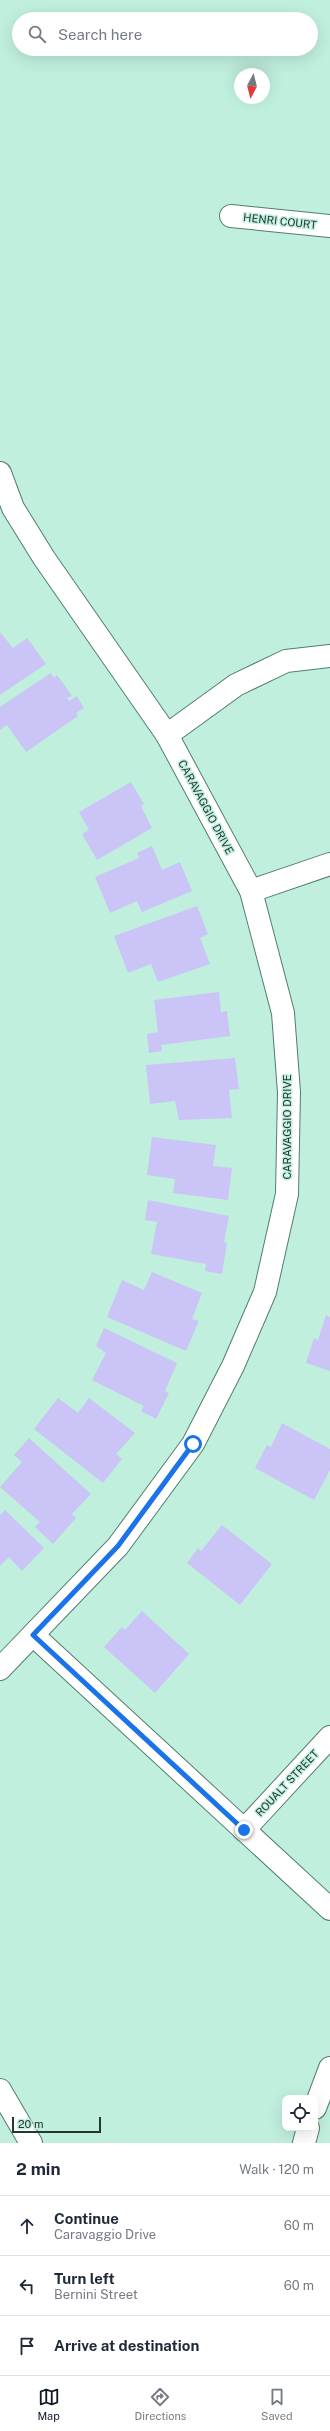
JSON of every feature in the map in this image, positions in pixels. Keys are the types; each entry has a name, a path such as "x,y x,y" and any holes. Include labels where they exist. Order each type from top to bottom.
{"street":[{"name":"HENRI COURT","path":"231,216 330,226"},
{"name":"CARAVAGGIO DRIVE","path":"0,473 14,508 44,558 167,735 251,891 283,1014 289,1092 287,1194 265,1292 233,1366 193,1444 118,1546 0,1669"},
{"path":"167,735 236,685 286,662 330,656"},
{"path":"251,891 330,864"},
{"path":"33,1635 330,1909"},
{"name":"ROUALT STREET","path":"244,1830 330,1737"},
{"path":"318,2100 330,2068"},
{"path":"0,2090 31,2143"},
{"path":"304,2143 307,2131"}],"building":[{"path":"0,632 13,648 27,638 46,664 0,695"},
{"path":"51,673 54,678 57,675 72,696 67,698 69,701 77,696 84,708 76,713 78,716 26,752 7,725 0,730 0,707"},
{"path":"131,782 144,804 141,806 152,828 97,860 82,834 89,830 79,812"},
{"path":"152,846 162,870 180,862 192,891 142,912 137,901 110,913 95,877 139,858 137,853"},
{"path":"197,906 208,934 200,938 210,964 158,982 151,964 128,973 114,936"},
{"path":"219,992 221,1012 227,1011 230,1036 161,1045 162,1051 149,1053 147,1034 158,1032 154,1000"},
{"path":"235,1058 239,1089 229,1090 232,1118 179,1120 175,1101 150,1104 146,1065"},
{"path":"152,1137 216,1145 213,1166 232,1168 228,1200 173,1193 175,1179 147,1175"},
{"path":"148,1200 229,1216 224,1242 227,1243 222,1274 205,1271 206,1264 151,1254 157,1222 145,1220"},
{"path":"152,1272 202,1293 192,1319 199,1321 186,1351 107,1317 122,1280 144,1290"},
{"path":"326,1315 330,1317 330,1371 306,1363 314,1338 318,1340"},
{"path":"104,1328 177,1363 165,1391 169,1393 156,1419 141,1411 144,1406 92,1380 106,1353 96,1346"},
{"path":"58,1398 78,1413 89,1398 135,1433 116,1454 122,1459 103,1483 34,1429"},
{"path":"282,1423 330,1449 330,1470 314,1500 255,1468 267,1445 271,1447"},
{"path":"29,1438 91,1494 72,1514 76,1518 53,1544 35,1527 40,1522 0,1487 22,1462 14,1455"},
{"path":"5,1510 44,1548 22,1571 9,1557 0,1566 0,1515"},
{"path":"222,1525 272,1564 240,1605 187,1563 198,1548 201,1551"},
{"path":"142,1611 189,1654 155,1693 104,1647 122,1627 125,1630"}],"route":[{"path":"193,1444 118,1546 33,1635 244,1830"}]}
